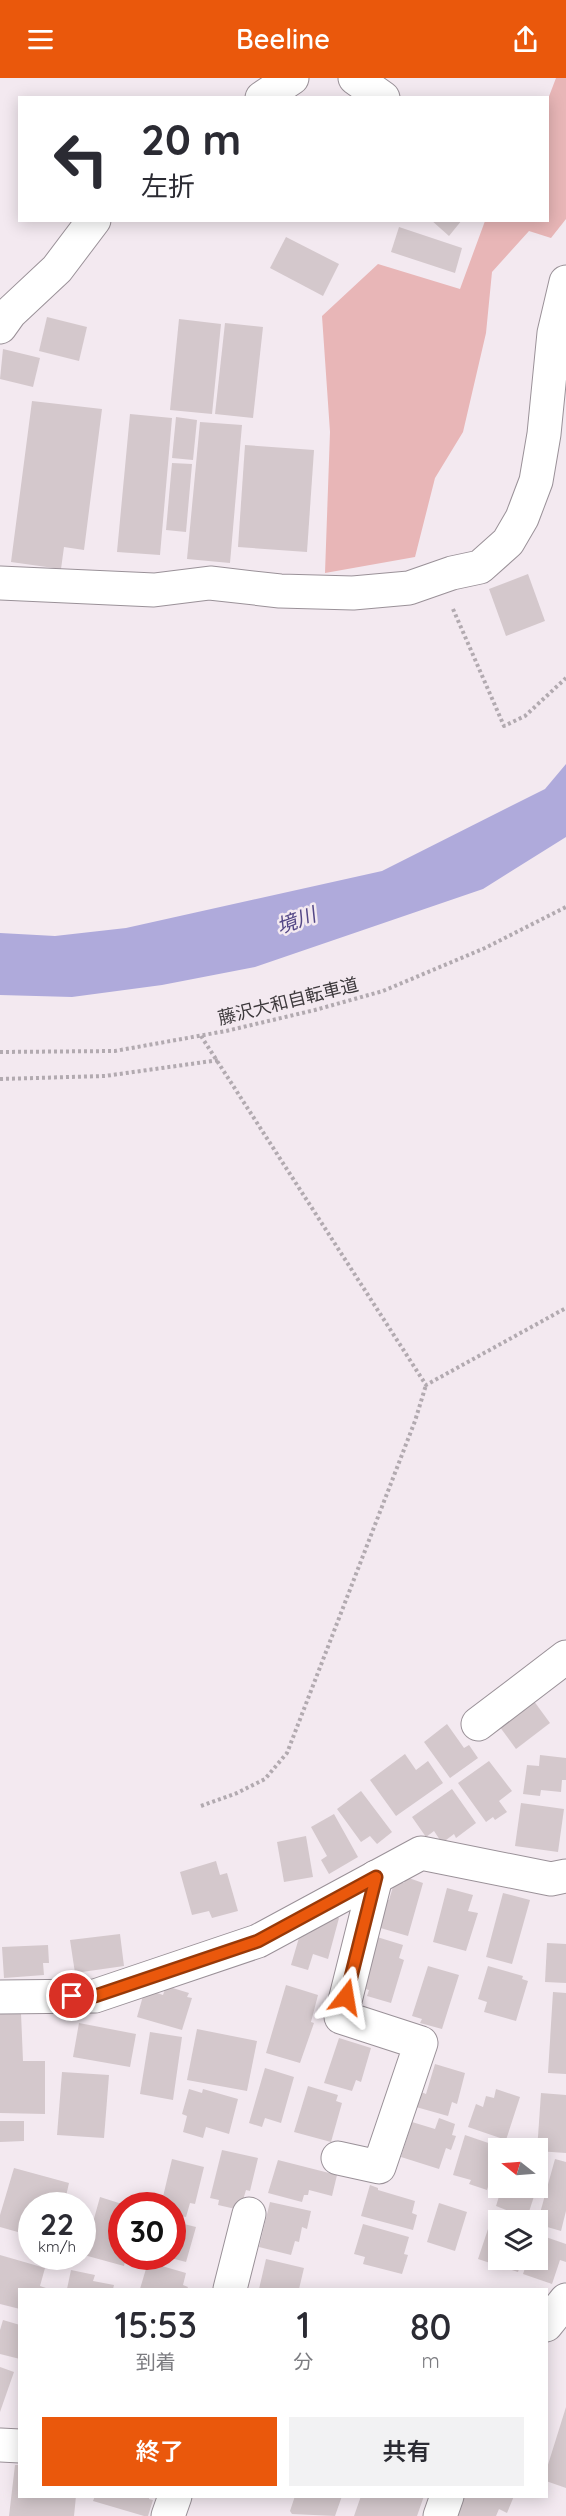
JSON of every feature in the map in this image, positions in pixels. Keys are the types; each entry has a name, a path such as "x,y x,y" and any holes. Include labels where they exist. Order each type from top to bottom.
{"street":[{"path":"265,96 292,78"},
{"path":"355,78 380,96"},
{"path":"0,327 10,314 57,269 92,222"},
{"path":"0,583 154,590 210,583 280,591 353,593 409,588 452,573 480,567 508,542 522,518 536,481 544,434 555,333 566,282"},
{"path":"478,1724 566,1657"},
{"path":"0,1997 95,1996 258,1941 421,1853 551,1879 566,1875"},
{"path":"338,2158 379,2167 421,2043 341,2018 376,1877"},
{"path":"230,2288 249,2214"},
{"path":"548,2322 566,2300"},
{"path":"0,2445 18,2446"},
{"path":"168,2516 174,2498"},
{"path":"440,2516 446,2498"}],"path":[{"path":"439,579 504,726 525,716 566,678"},
{"name":"藤沢大和自転車道","path":"0,1052 115,1051 201,1036 315,1010 383,991 486,948 566,907"},
{"path":"201,1036 219,1060 426,1385"},
{"path":"0,1080 105,1076 219,1060"},
{"path":"201,1806 237,1793 265,1779 287,1753 406,1447 426,1385 566,1308"}],"shaded area":[{"path":"556,78 566,78 566,219 551,238 529,231 492,272 486,333 463,432 435,478 415,557 325,573 330,432 322,316 378,264 460,289 485,222 549,222 549,96"}],"water":[{"name":"境川","path":"566,764 566,837 483,889 255,967 162,985 72,997 0,995 0,933 55,936 126,928 382,871 545,789"}],"building":[{"path":"433,222 460,222 449,236"},
{"path":"399,227 462,248 455,273 391,252"},
{"path":"286,237 339,264 323,296 270,268"},
{"path":"47,317 87,327 79,361 39,351"},
{"path":"179,319 221,324 212,414 170,410"},
{"path":"225,323 263,327 253,418 215,414"},
{"path":"3,349 40,358 33,387 0,379"},
{"path":"32,401 102,409 84,550 64,547 61,569 11,562"},
{"path":"130,414 172,418 160,555 117,552"},
{"path":"176,417 197,420 193,460 172,458"},
{"path":"200,422 242,425 230,563 187,559"},
{"path":"245,445 314,450 307,552 238,547"},
{"path":"172,463 192,464 186,532 166,530"},
{"path":"528,574 545,621 506,636 489,589"},
{"path":"528,1693 550,1723 516,1749 494,1719"},
{"path":"447,1724 464,1748 469,1745 478,1758 450,1778 424,1742"},
{"path":"405,1754 416,1770 428,1761 443,1783 396,1816 370,1780"},
{"path":"540,1755 566,1758 566,1780 562,1780 561,1792 541,1790 540,1796 523,1794 527,1765 539,1766"},
{"path":"489,1761 512,1791 499,1801 507,1812 495,1820 493,1817 486,1822 458,1783"},
{"path":"452,1789 476,1823 456,1838 454,1834 442,1843 434,1831 426,1837 412,1817"},
{"path":"361,1791 392,1832 377,1844 370,1836 361,1842 337,1809"},
{"path":"521,1803 564,1809 558,1852 515,1846"},
{"path":"334,1814 358,1857 329,1874 321,1860 327,1856 311,1827"},
{"path":"306,1836 313,1877 284,1882 277,1842"},
{"path":"216,1861 220,1875 227,1873 238,1911 212,1918 209,1911 192,1915 180,1872"},
{"path":"406,1877 423,1883 408,1936 377,1927 385,1899 389,1900 395,1880 404,1883"},
{"path":"447,1888 473,1895 468,1911 478,1913 466,1951 433,1942"},
{"path":"503,1893 530,1900 512,1964 486,1957"},
{"path":"320,1912 339,1918 328,1959 313,1954 308,1970 291,1965 303,1924"},
{"path":"120,1934 124,1966 75,1973 70,1940"},
{"path":"377,1937 403,1945 399,1958 404,1960 391,2003 367,1996 369,1990 362,1988"},
{"path":"547,1943 566,1944 566,1983 545,1982"},
{"path":"48,1945 49,1963 43,1963 44,1975 4,1978 2,1947"},
{"path":"428,1966 459,1975 442,2029 420,2023 422,2019 412,2016"},
{"path":"488,1966 523,1976 522,1979 528,1981 516,2021 484,2012 487,2002 478,1999"},
{"path":"286,1985 318,1995 311,2022 314,2023 300,2063 266,2053"},
{"path":"166,1986 189,1993 187,1997 192,1998 182,2030 137,2017 145,1989 163,1995"},
{"path":"553,1992 566,1993 566,2074 548,2073"},
{"path":"0,2013 21,2013 23,2061 45,2061 45,2114 0,2113"},
{"path":"79,2023 136,2034 130,2067 73,2057"},
{"path":"197,2029 257,2041 247,2091 187,2080"},
{"path":"150,2032 182,2037 173,2100 140,2094"},
{"path":"339,2038 371,2048 361,2082 356,2080 352,2091 324,2083"},
{"path":"435,2064 465,2073 457,2104 452,2102 448,2116 416,2107 421,2092 426,2094"},
{"path":"265,2068 294,2077 281,2123 265,2118 262,2127 249,2123"},
{"path":"62,2072 109,2075 104,2138 57,2135"},
{"path":"308,2086 338,2095 336,2101 342,2103 331,2142 294,2132"},
{"path":"189,2089 202,2093 203,2089 238,2099 229,2134 206,2127 203,2138 183,2132 187,2116 182,2114"},
{"path":"496,2089 520,2097 507,2138 468,2127 476,2104 483,2107 486,2096 494,2098"},
{"path":"541,2093 566,2095 566,2153 548,2152 548,2138 538,2138"},
{"path":"439,2118 455,2124 452,2135 456,2136 451,2150 446,2148 439,2169 401,2157 412,2122 435,2129"},
{"path":"0,2121 24,2121 24,2141 0,2142"},
{"path":"465,2135 488,2143 487,2190 469,2184 471,2180 453,2175"},
{"path":"222,2150 258,2158 250,2191 246,2190 240,2210 218,2205 219,2200 210,2198"},
{"path":"172,2159 204,2167 195,2204 190,2203 186,2217 186,2192 164,2192"},
{"path":"555,2159 566,2162 566,2211 561,2231 548,2227 548,2210 541,2210 544,2198 548,2198 548,2184"},
{"path":"278,2160 337,2175 332,2196 309,2190 302,2202 268,2193"},
{"path":"14,2168 69,2183 67,2192 18,2192 18,2232 0,2227 0,2215"},
{"path":"370,2185 378,2190 415,2201 412,2213 417,2215 413,2230 361,2216"},
{"path":"100,2197 108,2200 108,2262 96,2258 96,2212"},
{"path":"499,2198 533,2198 530,2210 506,2210 496,2206"},
{"path":"270,2202 311,2211 307,2229 302,2227 299,2242 295,2241 291,2255 259,2247"},
{"path":"439,2203 467,2212 455,2251 427,2242"},
{"path":"186,2224 196,2227 186,2262"},
{"path":"363,2224 409,2237 404,2254 408,2255 402,2274 363,2264 365,2257 354,2254"},
{"path":"488,2229 488,2262 478,2259"},
{"path":"548,2238 566,2244 566,2262 560,2260 552,2284 523,2274 524,2270 548,2270"},
{"path":"0,2255 18,2260 18,2270 44,2270 40,2286 46,2288 18,2288 18,2308 0,2304"},
{"path":"266,2259 304,2268 299,2288 259,2288"},
{"path":"71,2270 95,2275 93,2281 114,2285 113,2288 67,2288"},
{"path":"146,2270 176,2270 186,2273 183,2285 188,2288 140,2288"},
{"path":"3,2320 18,2324 18,2358 0,2354 0,2330"},
{"path":"0,2367 14,2372 0,2412"},
{"path":"566,2407 566,2488 548,2482 548,2465"},
{"path":"15,2465 18,2465 18,2498 76,2498 74,2516 9,2516"},
{"path":"94,2498 149,2498 153,2500 148,2516 93,2501"},
{"path":"294,2498 341,2498 335,2516 292,2514 290,2511"},
{"path":"360,2498 423,2498 417,2516 354,2516"},
{"path":"458,2498 513,2498 507,2513 499,2509 496,2516 452,2516"}],"route":[{"path":"72,1996 95,1996 258,1941 376,1877 346,1997"}]}
